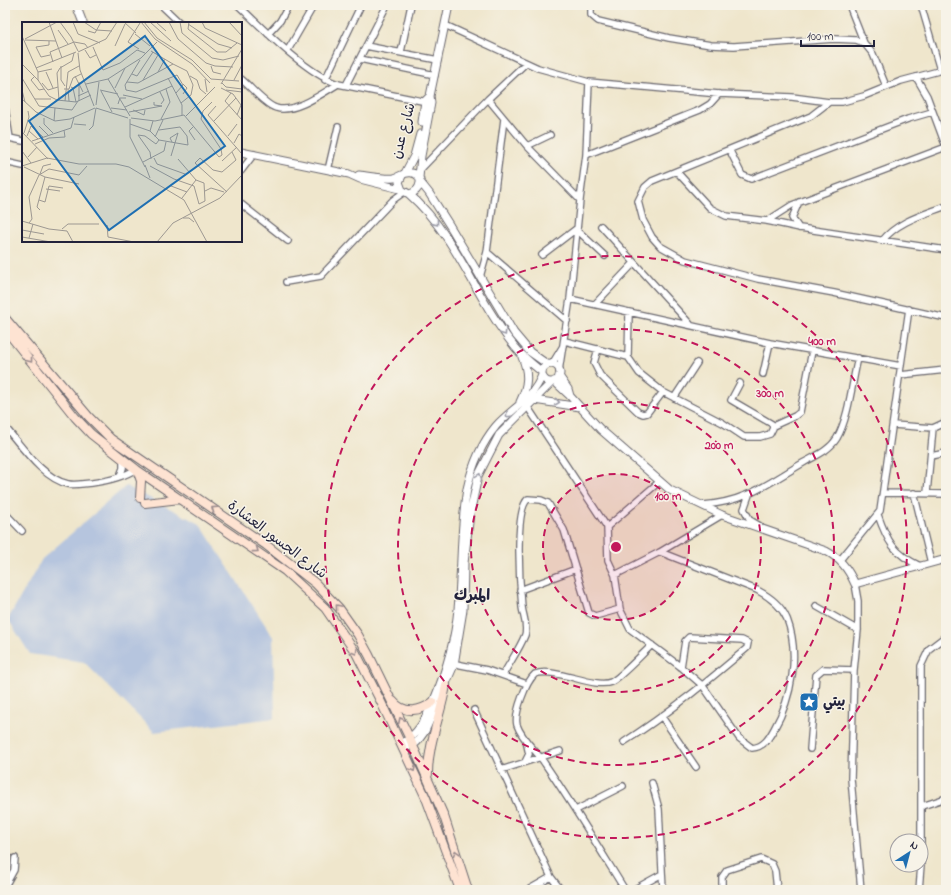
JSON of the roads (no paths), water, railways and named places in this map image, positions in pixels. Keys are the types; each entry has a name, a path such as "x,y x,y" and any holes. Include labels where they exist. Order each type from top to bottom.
{"main road":[{"name":"شارع الجسور العشارة","path":"5,318 100,428 126,450 266,545 299,570 329,597 358,635 412,742 444,816 468,890"},
{"name":"شارع الجسور العشارة","path":"5,330 82,425 123,459 285,571 325,608 356,653 402,747 435,820 460,890"},
{"path":"137,469 142,486 142,500 180,498"},
{"path":"155,482 162,474"},
{"path":"162,486 170,479"},
{"path":"428,777 429,754 442,707 446,685"},
{"path":"389,696 395,704 409,710 422,709 433,702"}],"street":[{"path":"76,5 83,22"},
{"path":"161,5 179,22"},
{"path":"238,5 268,34 325,80 338,84 429,100"},
{"path":"268,34 280,21 289,5"},
{"path":"288,50 314,5"},
{"path":"325,80 361,5"},
{"path":"346,85 387,5"},
{"path":"401,52 411,5"},
{"name":"شارع عدن","path":"420,177 429,100 449,5"},
{"path":"591,5 591,15 598,21 694,43 734,46 834,39 856,40 864,43"},
{"path":"849,5 864,43 873,54 886,86"},
{"path":"445,25 538,68 589,82 719,94 792,97 829,102 851,100 886,86 943,70 921,5"},
{"path":"366,46 438,60"},
{"path":"360,59 434,75"},
{"path":"349,174 360,179 404,191 417,191 420,177 488,99 526,63"},
{"path":"767,221 799,202 946,147 927,96 916,77"},
{"path":"242,80 271,106 283,110 313,100 338,84"},
{"path":"402,747 420,739 446,685 463,610 464,563 472,498 478,476 499,435 556,377 564,343 570,299 576,229 586,155 589,82"},
{"path":"586,155 700,110 710,104 719,94"},
{"path":"488,99 527,146 580,200"},
{"name":"شارع عدن","path":"403,175 414,156 429,100"},
{"path":"829,102 811,116 730,151 652,181 645,187 638,201 643,220 652,236 660,246 685,260 758,279 909,309 946,318"},
{"path":"5,108 8,137 22,141"},
{"path":"730,151 742,174 752,178 805,156 908,118 932,112"},
{"path":"480,277 487,252 504,119"},
{"path":"328,170 338,127"},
{"path":"527,146 550,135"},
{"path":"242,152 349,174 388,178 413,173 420,177 506,322 522,344 550,364 557,366 556,377 570,396 600,430 670,490 722,514 764,530 819,548 840,560 849,571 855,584 858,602 858,630 854,670 852,779 861,890"},
{"path":"242,170 254,154"},
{"path":"5,162 22,166"},
{"path":"678,172 702,200 719,214 732,218 767,221 800,228 946,250"},
{"path":"403,175 399,182 404,191 420,203 444,234 498,322 522,355 542,374 546,381 556,377"},
{"path":"286,282 321,276 393,200 404,191"},
{"path":"799,202 792,218 800,228"},
{"path":"242,205 288,241"},
{"path":"882,241 900,224 946,206"},
{"path":"601,226 690,324"},
{"path":"542,255 576,229"},
{"path":"576,229 605,256"},
{"path":"930,248 946,254"},
{"path":"487,252 567,321"},
{"path":"595,304 634,263"},
{"path":"570,299 629,313 690,324 770,343 901,366"},
{"path":"840,560 878,515 884,492 909,309"},
{"path":"629,313 628,357 639,373 663,392 723,423 744,437 760,437 770,434 773,430 773,426"},
{"path":"412,742 420,729 451,664 458,611 460,551 465,502 473,465 485,441 497,426 531,393 542,374 543,367 550,364 564,343"},
{"path":"564,343 598,349 628,357"},
{"path":"763,374 770,343"},
{"path":"598,349 594,363 600,376 638,412 643,414 647,413 663,392"},
{"path":"773,426 795,416 800,412 812,351"},
{"path":"518,405 524,395 528,378 522,355"},
{"path":"701,505 725,503 749,495 820,454 836,439 845,415 858,358"},
{"path":"674,398 697,363"},
{"path":"900,375 946,370"},
{"path":"740,384 732,398 732,401 770,422 773,426"},
{"path":"534,400 580,407"},
{"path":"527,406 607,527 608,560 615,575 620,609 630,629 681,667 703,686 745,744 752,748 763,744 770,736 782,713 791,680 792,656 788,622 782,610 769,596 660,552"},
{"path":"893,425 933,428 946,422"},
{"path":"5,427 40,467 57,481 75,484 100,482 137,469"},
{"path":"927,493 933,428"},
{"path":"931,456 946,453"},
{"path":"120,476 123,468 123,459"},
{"path":"607,527 659,482"},
{"path":"884,492 946,494"},
{"path":"914,493 931,563"},
{"path":"749,495 745,502 745,514 764,530"},
{"path":"503,675 525,634 526,625 520,590 519,557 522,507 528,499 541,500 548,503 564,530 588,613 595,616 620,609"},
{"path":"5,514 22,531"},
{"path":"615,575 660,552 722,514"},
{"path":"878,515 884,532 893,548 908,560 920,566"},
{"path":"855,584 946,559"},
{"path":"520,590 576,569"},
{"path":"816,606 858,630"},
{"path":"922,833 921,666 929,649 946,636"},
{"path":"624,742 662,718 703,686 747,648 748,643 742,640 689,637 685,641 681,667"},
{"path":"525,762 529,754 526,741 517,720 527,684 535,674 544,673 600,683 612,682 652,645"},
{"path":"451,664 472,666 527,684"},
{"path":"810,749 816,675 823,669 854,670"},
{"path":"474,710 551,877 561,890"},
{"path":"662,718 696,767"},
{"path":"526,741 541,758 576,810 625,890"},
{"path":"501,770 560,751"},
{"path":"652,783 659,809 663,890"},
{"path":"576,810 623,786"},
{"path":"922,806 946,798"},
{"path":"5,886 14,870 15,858"},
{"path":"722,890 722,877 727,870 761,859 772,864 775,871 777,890"},
{"path":"919,890 920,873"},
{"path":"633,890 662,874"},
{"path":"528,890 551,877"}],"place":[{"name":"بيتي","path":"809,702"}],"district":[{"name":"المبرك","path":"472,596"}]}
